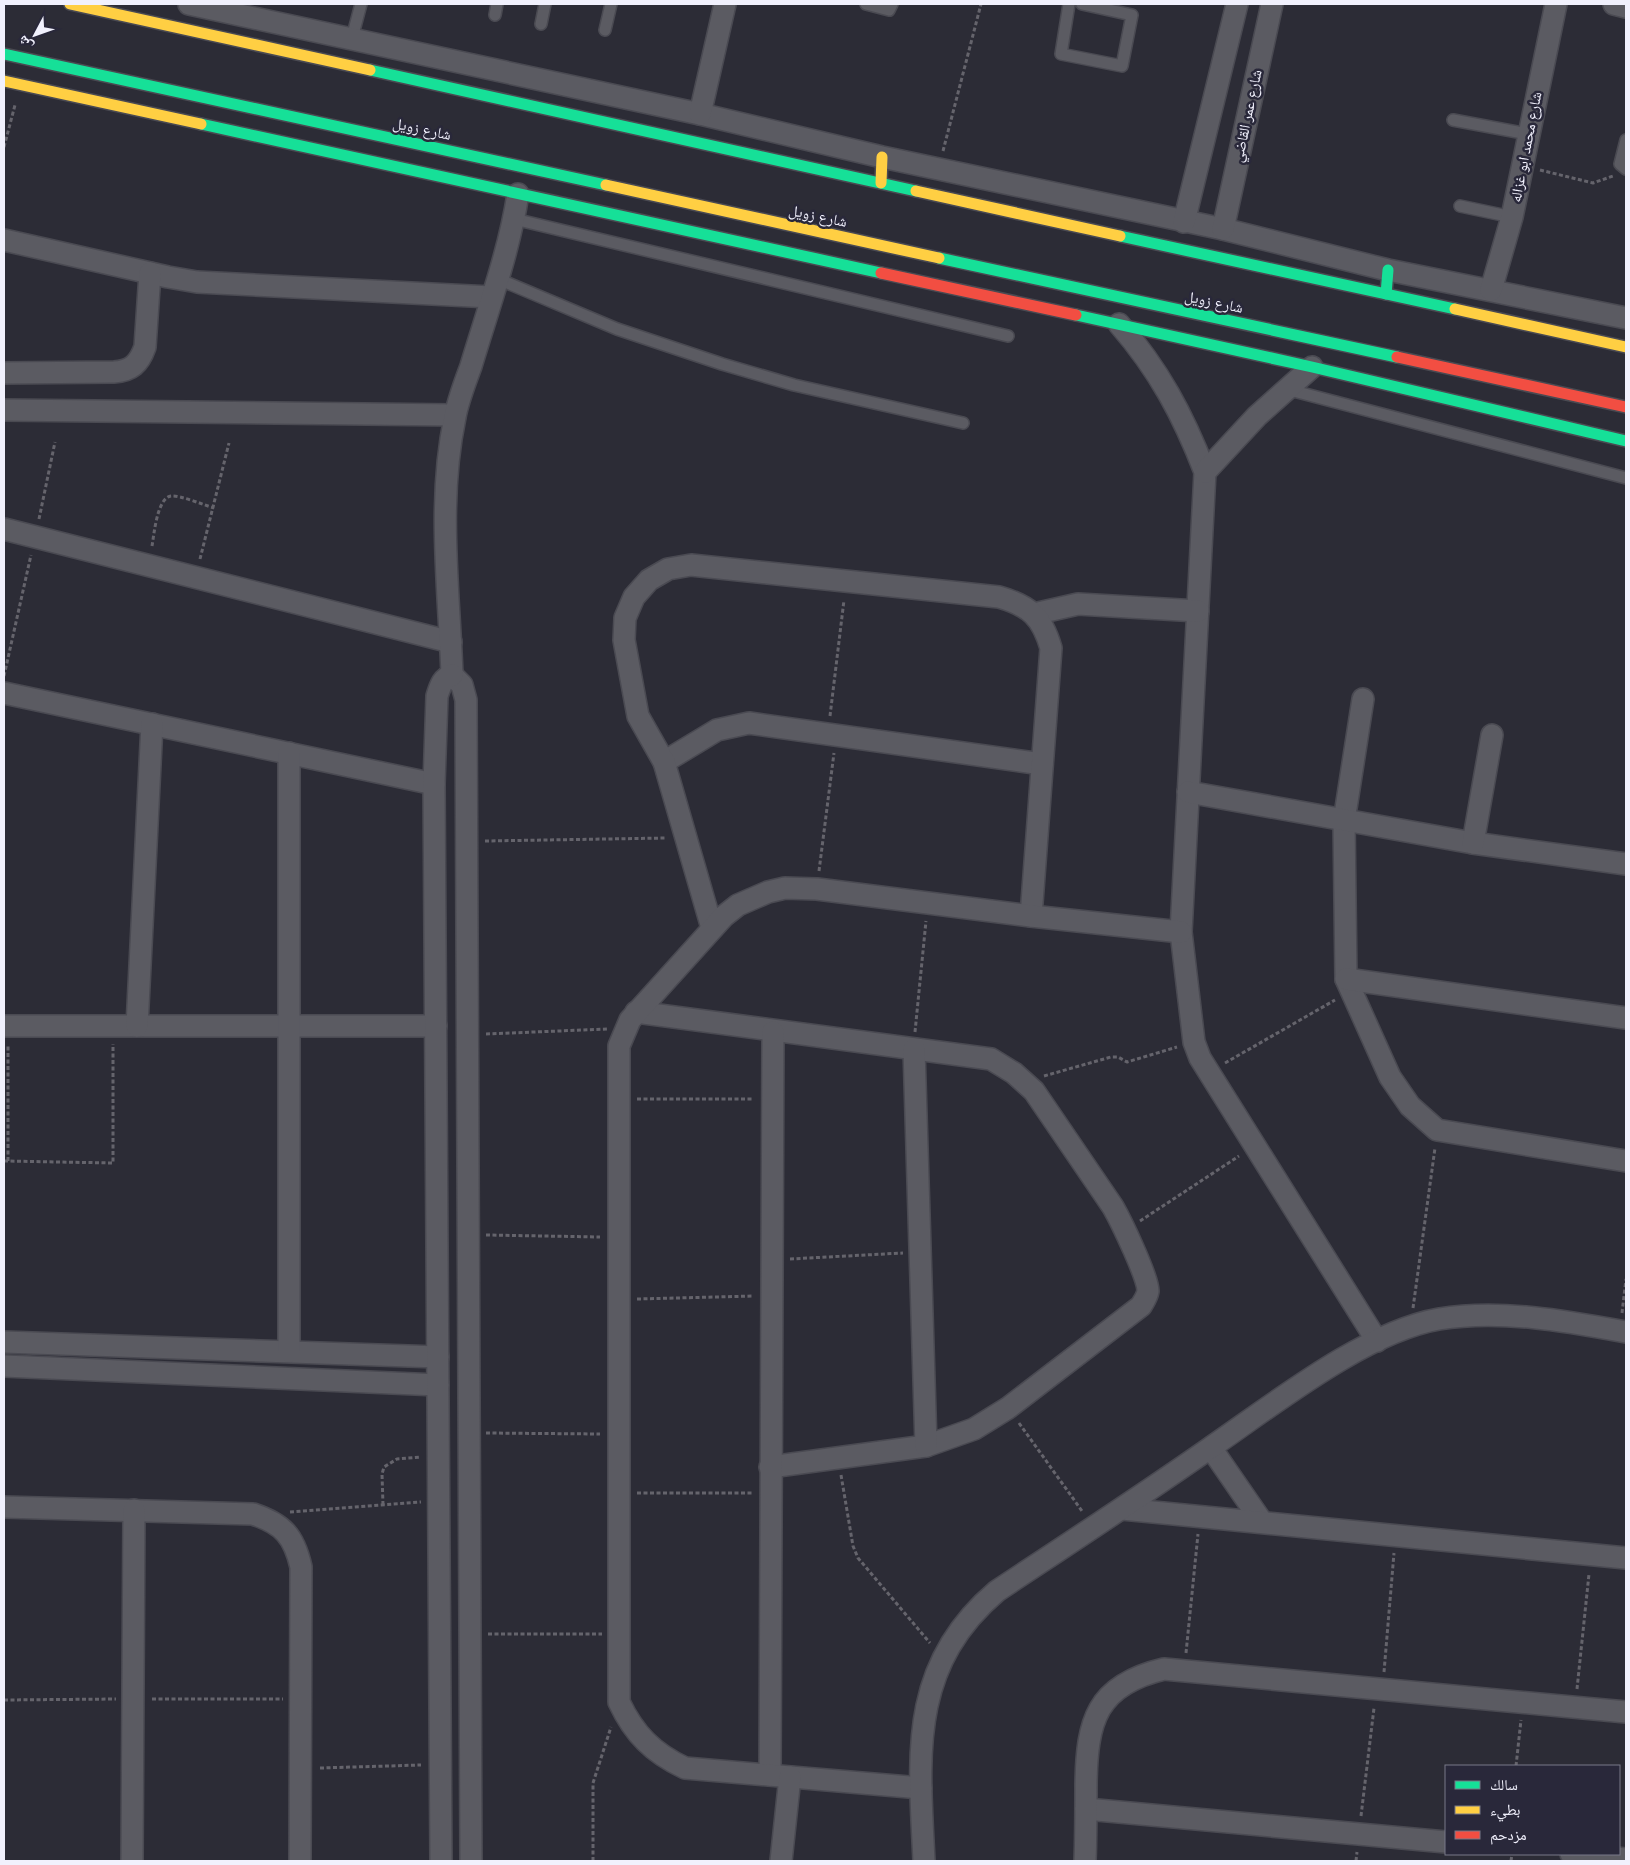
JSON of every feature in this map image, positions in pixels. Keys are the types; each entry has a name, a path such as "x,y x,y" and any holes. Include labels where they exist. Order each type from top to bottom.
{"main road":[{"path":"70,4 83,5 1626,347"},
{"name":"شارع زويل","path":"4,54 251,120 833,248 1626,410"},
{"path":"4,81 251,120 518,194 833,248 1119,324 1623,438"},
{"path":"881,183 882,157"},
{"path":"1386,294 1388,270"}],"street":[{"path":"189,4 700,114 882,157 1223,229 1388,270 1626,318"},
{"path":"700,114 725,4"},
{"path":"1184,222 1237,4"},
{"name":"شارع عمر القاضي","path":"1223,229 1272,4"},
{"name":"شارع محمد ابو غزاله","path":"1491,290 1512,217 1556,4"},
{"path":"1614,4 1626,6"},
{"path":"471,1861 468,1522 466,700 462,685 452,675 444,530 448,465 455,415 514,220 518,194"},
{"path":"4,240 197,282 494,288"},
{"path":"4,373 114,372 125,371 135,366 145,347 150,273"},
{"path":"1119,324 1146,355 1169,392 1189,431 1205,472 1180,932 1194,1042 1210,1072 1377,1340"},
{"path":"1205,472 1231,443 1286,389 1312,367"},
{"path":"4,410 455,415"},
{"path":"4,529 194,579 451,642"},
{"path":"712,928 664,762 638,716 624,640 625,618 634,597 649,580 668,569 691,565 999,597 1018,603 1034,614 1045,630 1051,648 1032,916"},
{"path":"1034,614 1078,604 1198,611"},
{"path":"441,1861 434,784 437,696 441,684 447,676 452,675"},
{"path":"4,693 434,784"},
{"path":"1364,699 1344,821 1348,985 1390,1077 1410,1106 1438,1130 1626,1161"},
{"path":"664,762 717,730 749,722 1042,764"},
{"path":"137,1026 152,724"},
{"path":"1473,843 1492,735"},
{"path":"289,753 289,1351"},
{"path":"1188,792 1473,843 1626,864"},
{"path":"921,1788 685,1768 667,1760 651,1749 638,1735 619,1702 619,1046 630,1020 724,916 752,897 785,888 817,889 1032,916 1180,932"},
{"path":"1348,985 1626,1018"},
{"path":"630,1020 773,1032 991,1059 1025,1081 1034,1091 1113,1207 1125,1230 1147,1285 1146,1299 1141,1306 1008,1408 974,1428 926,1446 770,1467"},
{"path":"6,1026 436,1026"},
{"path":"773,1032 770,1494 780,1776 781,1861"},
{"path":"914,1049 926,1446"},
{"path":"437,1222 468,1228"},
{"path":"924,1861 921,1788 924,1715 928,1695 942,1657 953,1638 980,1605 997,1591 1122,1509 1312,1378 1377,1340 1410,1327 1446,1318 1492,1316 1522,1316 1623,1331"},
{"path":"4,1342 438,1357"},
{"path":"4,1366 438,1385"},
{"path":"1211,1448 1262,1522"},
{"path":"4,1507 253,1514 271,1520 286,1532 297,1548 301,1567 300,1861"},
{"path":"1122,1509 1626,1558"},
{"path":"132,1861 134,1510"},
{"path":"439,1511 468,1522"},
{"path":"1085,1861 1087,1750 1092,1726 1102,1704 1119,1687 1140,1675 1164,1669 1626,1712"},
{"path":"1086,1809 1445,1842"},
{"path":"1582,1855 1626,1859"}],"lane":[{"path":"352,38 361,4"},
{"path":"541,24 545,4"},
{"path":"605,30 611,4"},
{"path":"866,4 889,10 892,4"},
{"path":"1069,4 1061,54 1121,67 1133,16 1100,6 1082,4"},
{"path":"1453,120 1528,134"},
{"path":"1624,168 1620,164 1626,140"},
{"path":"1460,206 1512,217"},
{"path":"514,220 1008,336"},
{"path":"494,288 722,364 794,385 964,423"},
{"path":"1286,389 1626,478"}],"path":[{"path":"939,169 982,4"},
{"path":"4,147 21,84"},
{"path":"1522,166 1593,183 1604,181 1624,168"},
{"path":"4,677 55,442"},
{"path":"194,579 214,508 229,443"},
{"path":"148,567 160,507 164,499 171,496 214,508"},
{"path":"817,889 847,582"},
{"path":"467,842 686,838"},
{"path":"914,1049 927,903"},
{"path":"1210,1072 1348,985"},
{"path":"468,1035 630,1020"},
{"path":"6,1026 6,1161 114,1163 113,1026"},
{"path":"1025,1081 1111,1057 1118,1057 1127,1062 1194,1042"},
{"path":"619,1099 772,1099"},
{"path":"1410,1327 1438,1130"},
{"path":"1125,1230 1256,1145"},
{"path":"468,1228 619,1237"},
{"path":"771,1260 920,1252"},
{"path":"1623,1331 1626,1279"},
{"path":"619,1300 771,1295"},
{"path":"1008,1408 1094,1527"},
{"path":"468,1433 619,1434"},
{"path":"383,1505 382,1474 384,1467 390,1462 439,1455"},
{"path":"839,1457 853,1546 858,1558 942,1657"},
{"path":"619,1493 770,1494"},
{"path":"271,1520 292,1511 383,1505 439,1511"},
{"path":"1184,1671 1200,1516"},
{"path":"1358,1834 1379,1689 1395,1535"},
{"path":"1575,1708 1592,1554"},
{"path":"470,1634 619,1634"},
{"path":"4,1700 132,1698 300,1700"},
{"path":"593,1861 593,1783 619,1702"},
{"path":"1516,1765 1523,1702"},
{"path":"299,1769 441,1764"}],"traffic: fast":[{"path":"4,54 606,185"},
{"path":"370,70 916,191"},
{"path":"201,124 881,273"},
{"path":"1120,236 1455,309"},
{"path":"939,258 1397,357"},
{"path":"1386,294 1388,270"},
{"path":"1076,315 1312,367 1626,441"}],"traffic: slow":[{"path":"70,4 370,70"},
{"path":"4,81 201,124"},
{"path":"881,183 882,157"},
{"path":"606,185 939,258"},
{"path":"916,191 1120,236"},
{"path":"1455,309 1626,347"}],"traffic: jam":[{"path":"881,273 1076,315"},
{"path":"1397,357 1626,407"}]}
